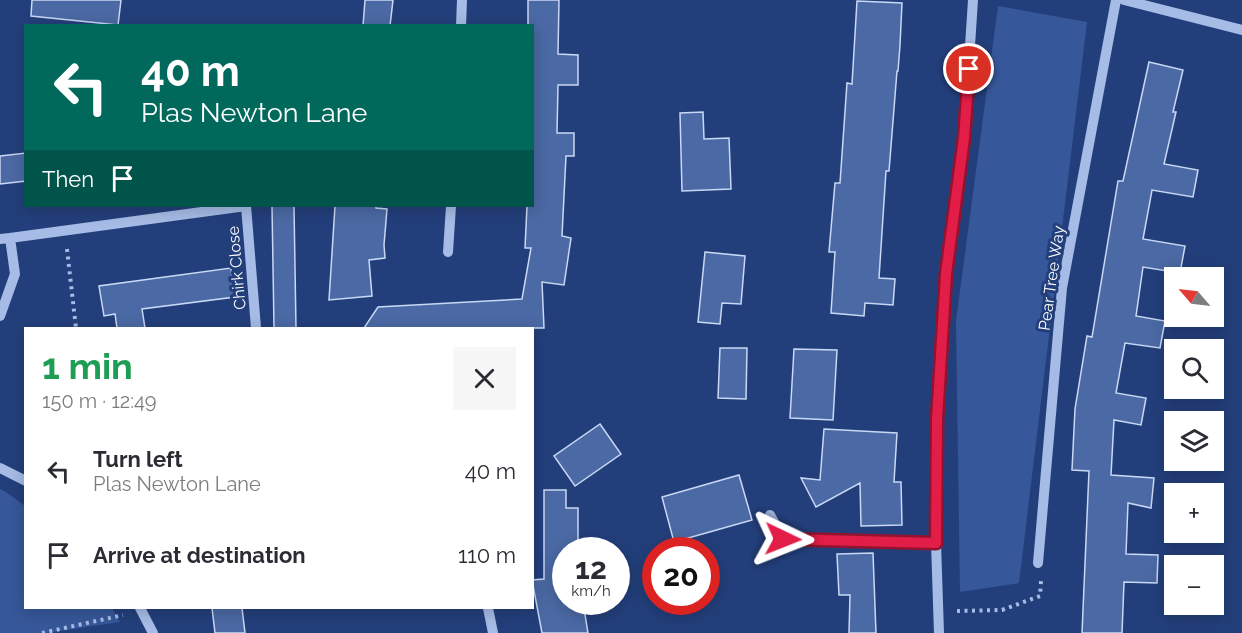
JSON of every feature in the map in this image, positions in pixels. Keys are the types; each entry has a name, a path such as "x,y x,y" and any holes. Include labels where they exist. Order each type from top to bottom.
{"street":[{"path":"461,24 462,0"},
{"path":"939,633 936,543 937,419 946,274 964,138 973,0"},
{"name":"Pear Tree Way","path":"1038,563 1062,288 1116,0"},
{"path":"1124,0 1242,30"},
{"name":"Chirk Close","path":"0,316 15,274 5,239 239,207"},
{"name":"Chirk Close","path":"246,207 256,327"},
{"path":"448,252 451,207"},
{"path":"0,468 24,480"},
{"path":"770,515 783,539 936,543"},
{"path":"141,609 153,633"},
{"path":"488,609 492,633"}],"path":[{"path":"65,231 76,327"},
{"path":"938,611 1002,610 1040,596 1042,571 1038,563"},
{"path":"42,633 141,609"}],"shaded area":[{"path":"998,6 1087,22 1019,583 960,592 956,321"},
{"path":"0,489 24,505 24,609 113,609 120,622 46,633 0,633"}],"building":[{"path":"32,0 121,0 118,24 31,16"},
{"path":"365,0 393,0 390,24 363,24"},
{"path":"528,0 559,0 558,54 578,55 578,85 558,85 557,133 574,133 574,156 566,156 562,236 571,238 564,285 542,282 544,328 365,327 378,307 522,299 531,248 525,248 527,207 534,207 534,24 528,24"},
{"path":"857,1 902,3 889,171 886,171 879,278 895,279 893,305 865,303 864,316 831,313 835,252 829,252 835,183 840,183 847,83 852,84"},
{"path":"1149,62 1183,70 1164,164 1198,170 1193,197 1152,190 1143,239 1185,246 1181,267 1164,267 1164,270 1143,267 1136,316 1164,321 1164,326 1160,348 1125,343 1116,393 1146,398 1141,425 1114,420 1111,475 1154,478 1151,508 1128,503 1126,554 1158,555 1157,583 1124,582 1122,633 1082,633 1089,471 1072,470 1075,409 1087,336 1092,337 1118,181 1123,181"},
{"path":"703,112 704,139 729,138 731,189 682,191 680,113"},
{"path":"24,153 24,181 0,184 0,156"},
{"path":"272,207 294,207 296,327 274,327"},
{"path":"335,207 387,209 385,258 369,260 372,296 329,300"},
{"path":"705,252 745,256 741,304 722,303 720,324 698,322"},
{"path":"231,268 235,297 142,309 145,327 117,327 115,314 104,316 99,286"},
{"path":"720,348 747,348 746,399 718,398"},
{"path":"794,349 837,350 833,420 790,418"},
{"path":"600,424 621,454 575,486 554,456"},
{"path":"824,429 897,433 894,482 901,482 902,525 861,526 860,483 816,507 801,478 820,480"},
{"path":"739,475 752,520 692,537 673,537 662,497"},
{"path":"544,490 566,490 566,508 578,508 578,537 552,537 552,615 585,615 588,633 542,633 534,580 544,579"},
{"path":"873,553 876,633 849,633 850,595 839,595 837,554"},
{"path":"212,609 242,609 245,633 215,633"}],"route":[{"path":"783,539 936,543 937,419 946,274 964,138 969,69"}]}
